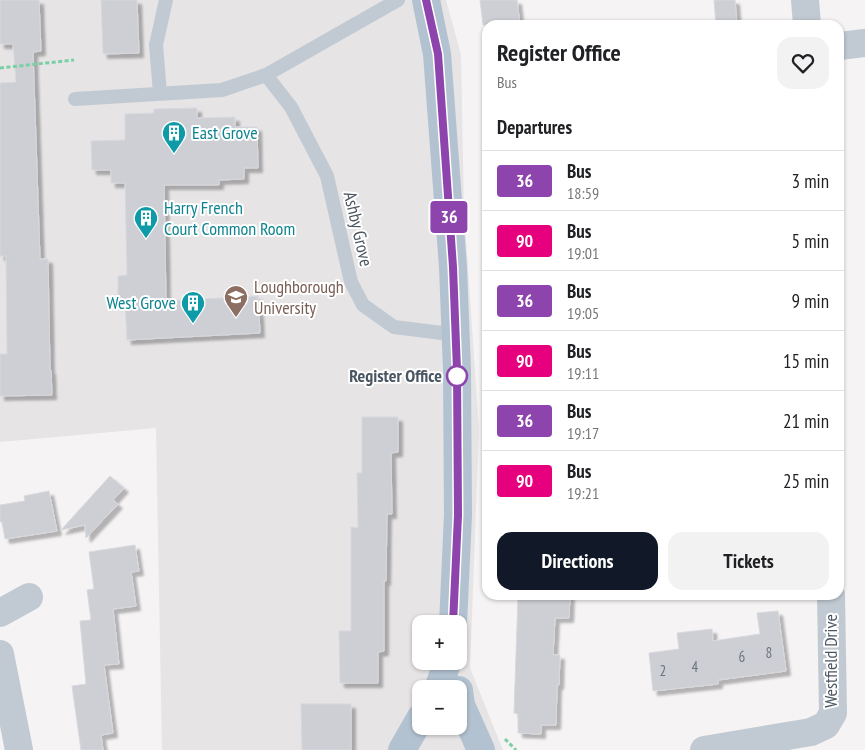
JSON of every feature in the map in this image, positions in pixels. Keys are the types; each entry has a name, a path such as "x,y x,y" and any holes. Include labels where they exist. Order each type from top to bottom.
{"main road":[{"path":"426,0 438,54 456,330 458,515 453,615"},
{"path":"467,719 481,750"},
{"path":"402,750 412,733"}],"street":[{"path":"805,0 807,20"},
{"path":"844,46 865,43"},
{"path":"0,613 29,597"},
{"name":"Westfield Drive","path":"704,750 811,732 826,725 833,713 831,600"},
{"path":"0,654 19,750"}],"lane":[{"path":"160,93 156,46 166,0"},
{"path":"75,99 222,90 266,75 398,0"},
{"name":"Ashby Grove","path":"266,75 291,107 327,176 351,282 363,305 394,327 442,333 456,330"}],"path":[{"path":"0,68 74,60"}],"shaded area":[{"name":"Loughborough University","path":"0,0 446,0 461,55 464,209 479,430 470,668 503,750 162,750 156,428 0,442"}],"building":[{"path":"0,0 39,0 41,51 33,52 40,259 48,259 52,395 0,396 0,354 7,354 6,256 0,256 0,83 16,82 13,44 0,44"},
{"path":"101,0 137,0 139,53 103,54"},
{"path":"480,0 517,0 519,20 482,20"},
{"path":"714,0 735,0 737,20 716,20"},
{"path":"197,108 197,118 235,117 235,127 257,127 258,168 244,168 244,179 219,180 219,185 164,185 166,301 258,296 260,333 127,340 125,300 118,300 118,276 127,275 125,183 111,183 111,170 92,170 91,141 125,140 125,114 154,113 154,109"},
{"path":"362,417 398,417 398,452 391,453 392,514 387,514 386,581 384,581 384,651 378,652 378,683 340,683 339,631 351,631 351,527 358,528 357,473 362,473"},
{"path":"110,476 124,488 113,500 118,504 86,538 85,525 61,530"},
{"path":"49,491 57,531 5,539 2,522 0,522 0,505 25,501 24,496"},
{"path":"135,545 139,571 131,572 136,606 113,609 119,664 104,665 113,733 101,735 103,750 81,750 72,686 86,684 80,621 91,620 87,590 94,589 89,552"},
{"path":"518,600 570,600 569,618 555,618 553,655 560,655 556,725 541,725 541,734 518,733 518,714 514,713"},
{"path":"778,611 786,671 718,680 718,684 653,691 649,653 679,649 677,633 712,629 713,641 760,634 757,613"},
{"path":"301,704 351,704 351,750 302,750"}],"bus line":[{"name":"36","path":"426,0 438,54 453,267 457,370 458,515 453,615"}],"place":[{"name":"East Grove","path":"174,154"},
{"name":"Harry French Court Common Room","path":"146,239"},
{"name":"Loughborough University","path":"236,318"},
{"name":"West Grove","path":"193,324"},
{"name":"Register Office","path":"457,376"}]}
